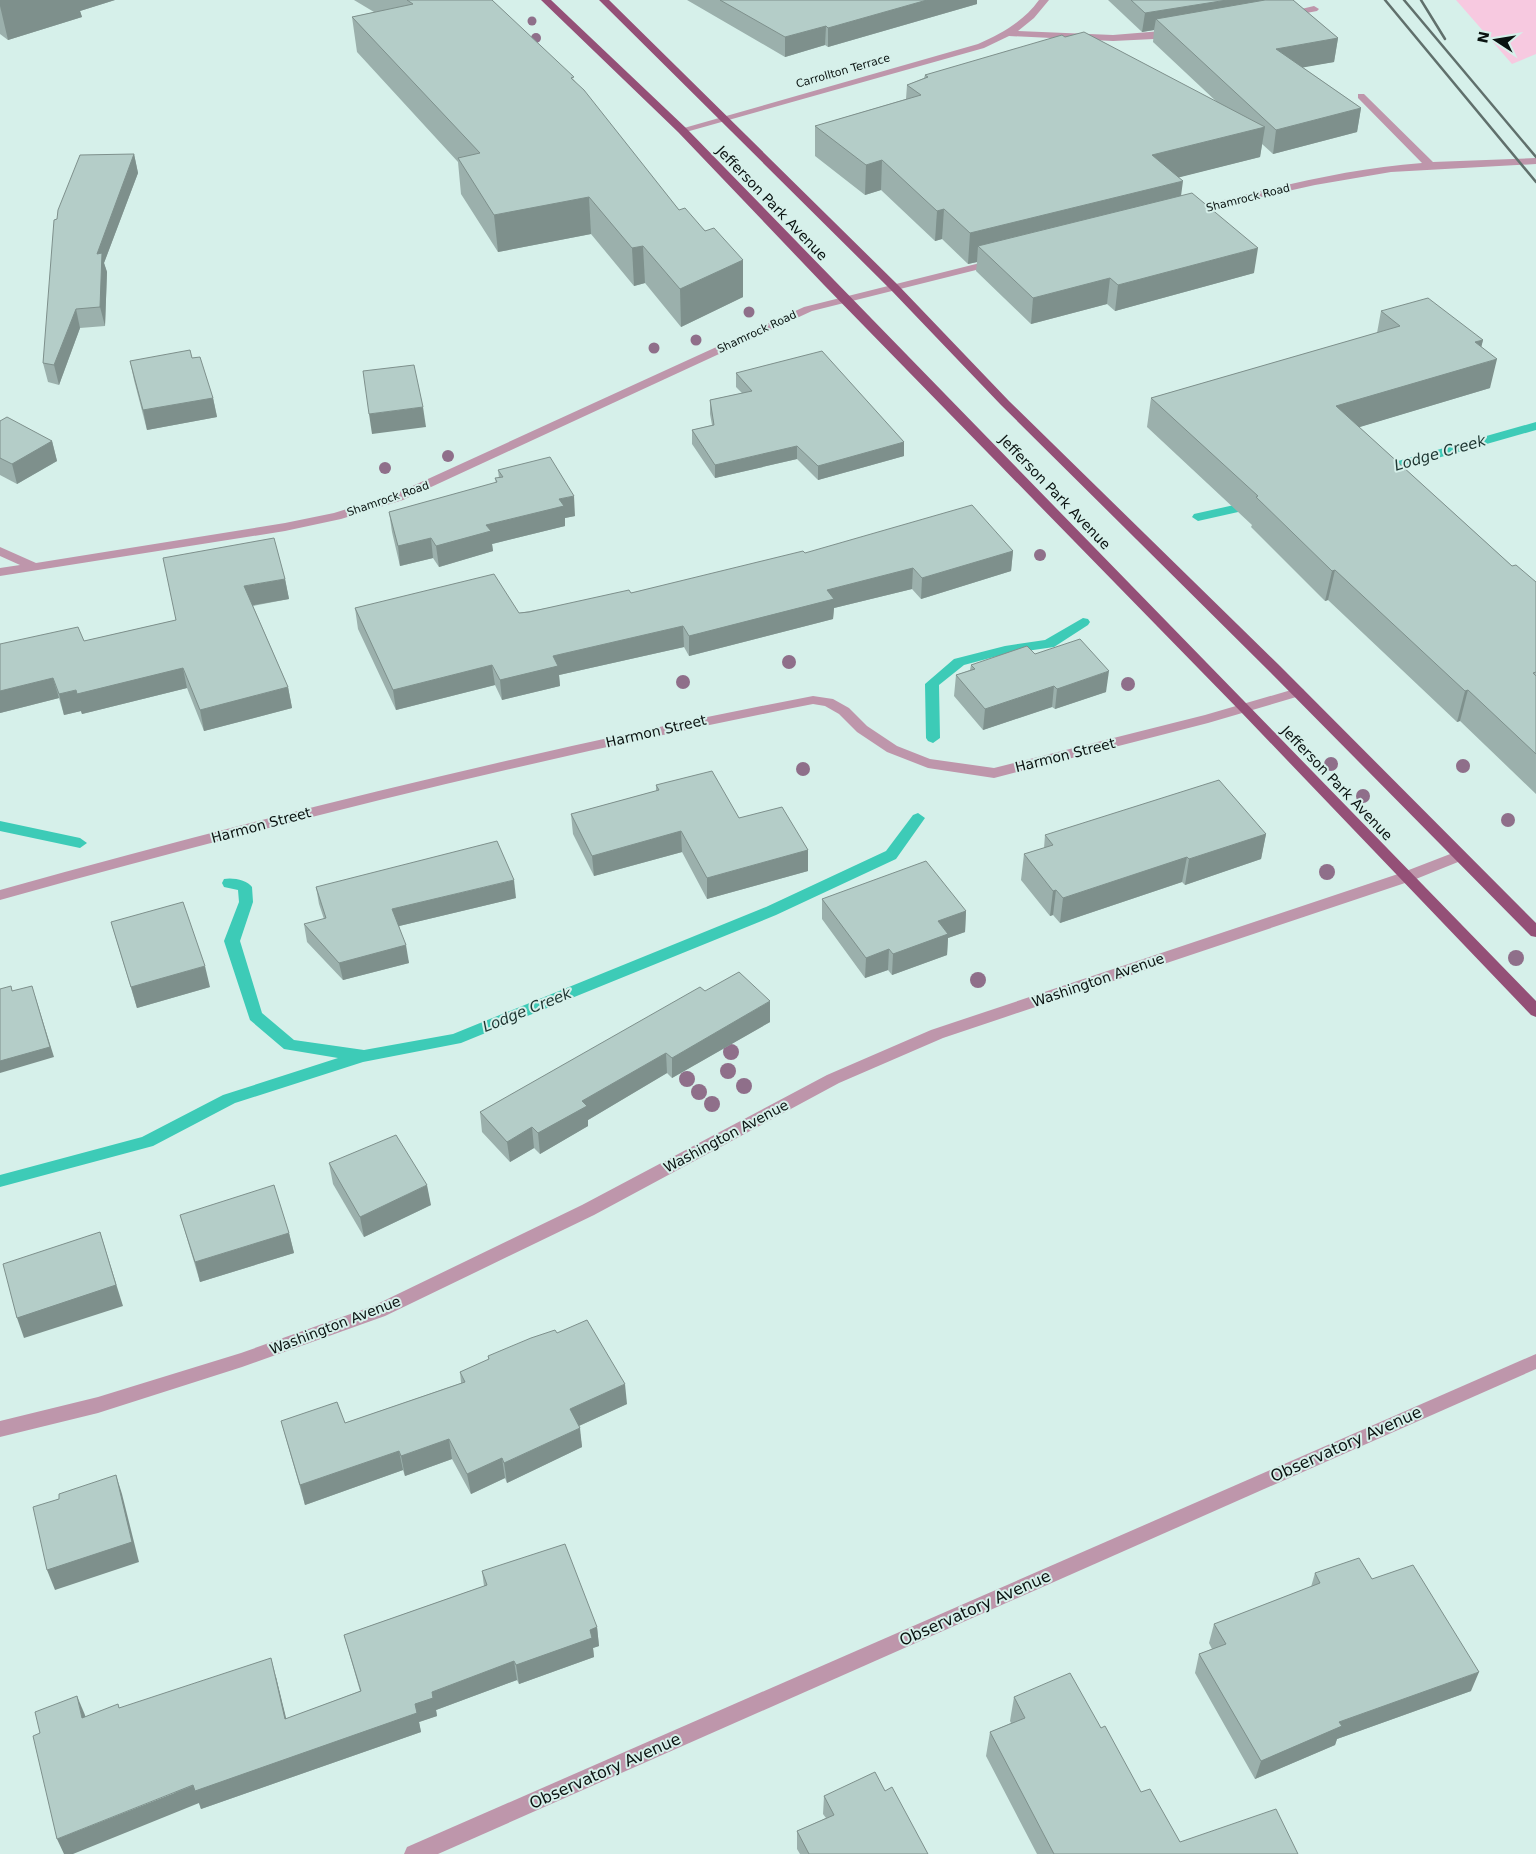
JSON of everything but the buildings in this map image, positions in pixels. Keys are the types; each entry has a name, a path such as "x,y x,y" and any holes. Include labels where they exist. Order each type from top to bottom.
{"main road":[{"name":"Jefferson Park Avenue","path":"546,0 682,130 844,299 1245,708 1536,1011"},
{"name":"Jefferson Park Avenue","path":"604,0 878,273 894,286 1004,403 1298,692 1458,856 1536,932"}],"street":[{"name":"Carrollton Terrace","path":"682,130 981,46 1011,34 1034,16 1044,0"},
{"path":"1276,15 1314,8"},
{"name":"Carrollton Terrace","path":"1011,34 1144,37 1180,32"},
{"path":"1361,96 1430,165"},
{"name":"Shamrock Road","path":"1177,216 1326,179 1430,165 1536,161"},
{"name":"Shamrock Road","path":"0,572 285,527 337,516 399,497 808,309 894,286 1009,259"},
{"path":"0,551 33,566"},
{"name":"Harmon Street","path":"0,895 370,796 692,722 813,700 828,702 844,711 862,730 892,749 928,764 994,773 1208,719 1298,692"},
{"name":"Washington Avenue","path":"0,1429 98,1405 197,1374 379,1311 588,1210 832,1079 928,1038 1406,877 1458,856"},
{"name":"Observatory Avenue","path":"414,1854 1536,1361"}],"shaded area":[{"path":"1456,0 1536,0 1536,54 1512,64"}],"waterway":[{"name":"Lodge Creek","path":"1381,470 1536,426"},
{"name":"Lodge Creek","path":"1198,517 1252,505"},
{"name":"Lodge Creek","path":"933,738 932,684 959,662 1005,650 1049,644 1083,622"},
{"name":"Lodge Creek","path":"229,883 245,887 246,902 232,941 255,1016 290,1045 364,1056 455,1039 771,911 891,855 918,818"},
{"name":"Lodge Creek","path":"0,826 80,843"},
{"path":"0,1181 147,1142 229,1099 359,1057"}],"railway":[{"path":"1385,0 1536,182"},
{"path":"1404,0 1536,157"},
{"path":"1421,0 1445,39"}]}
